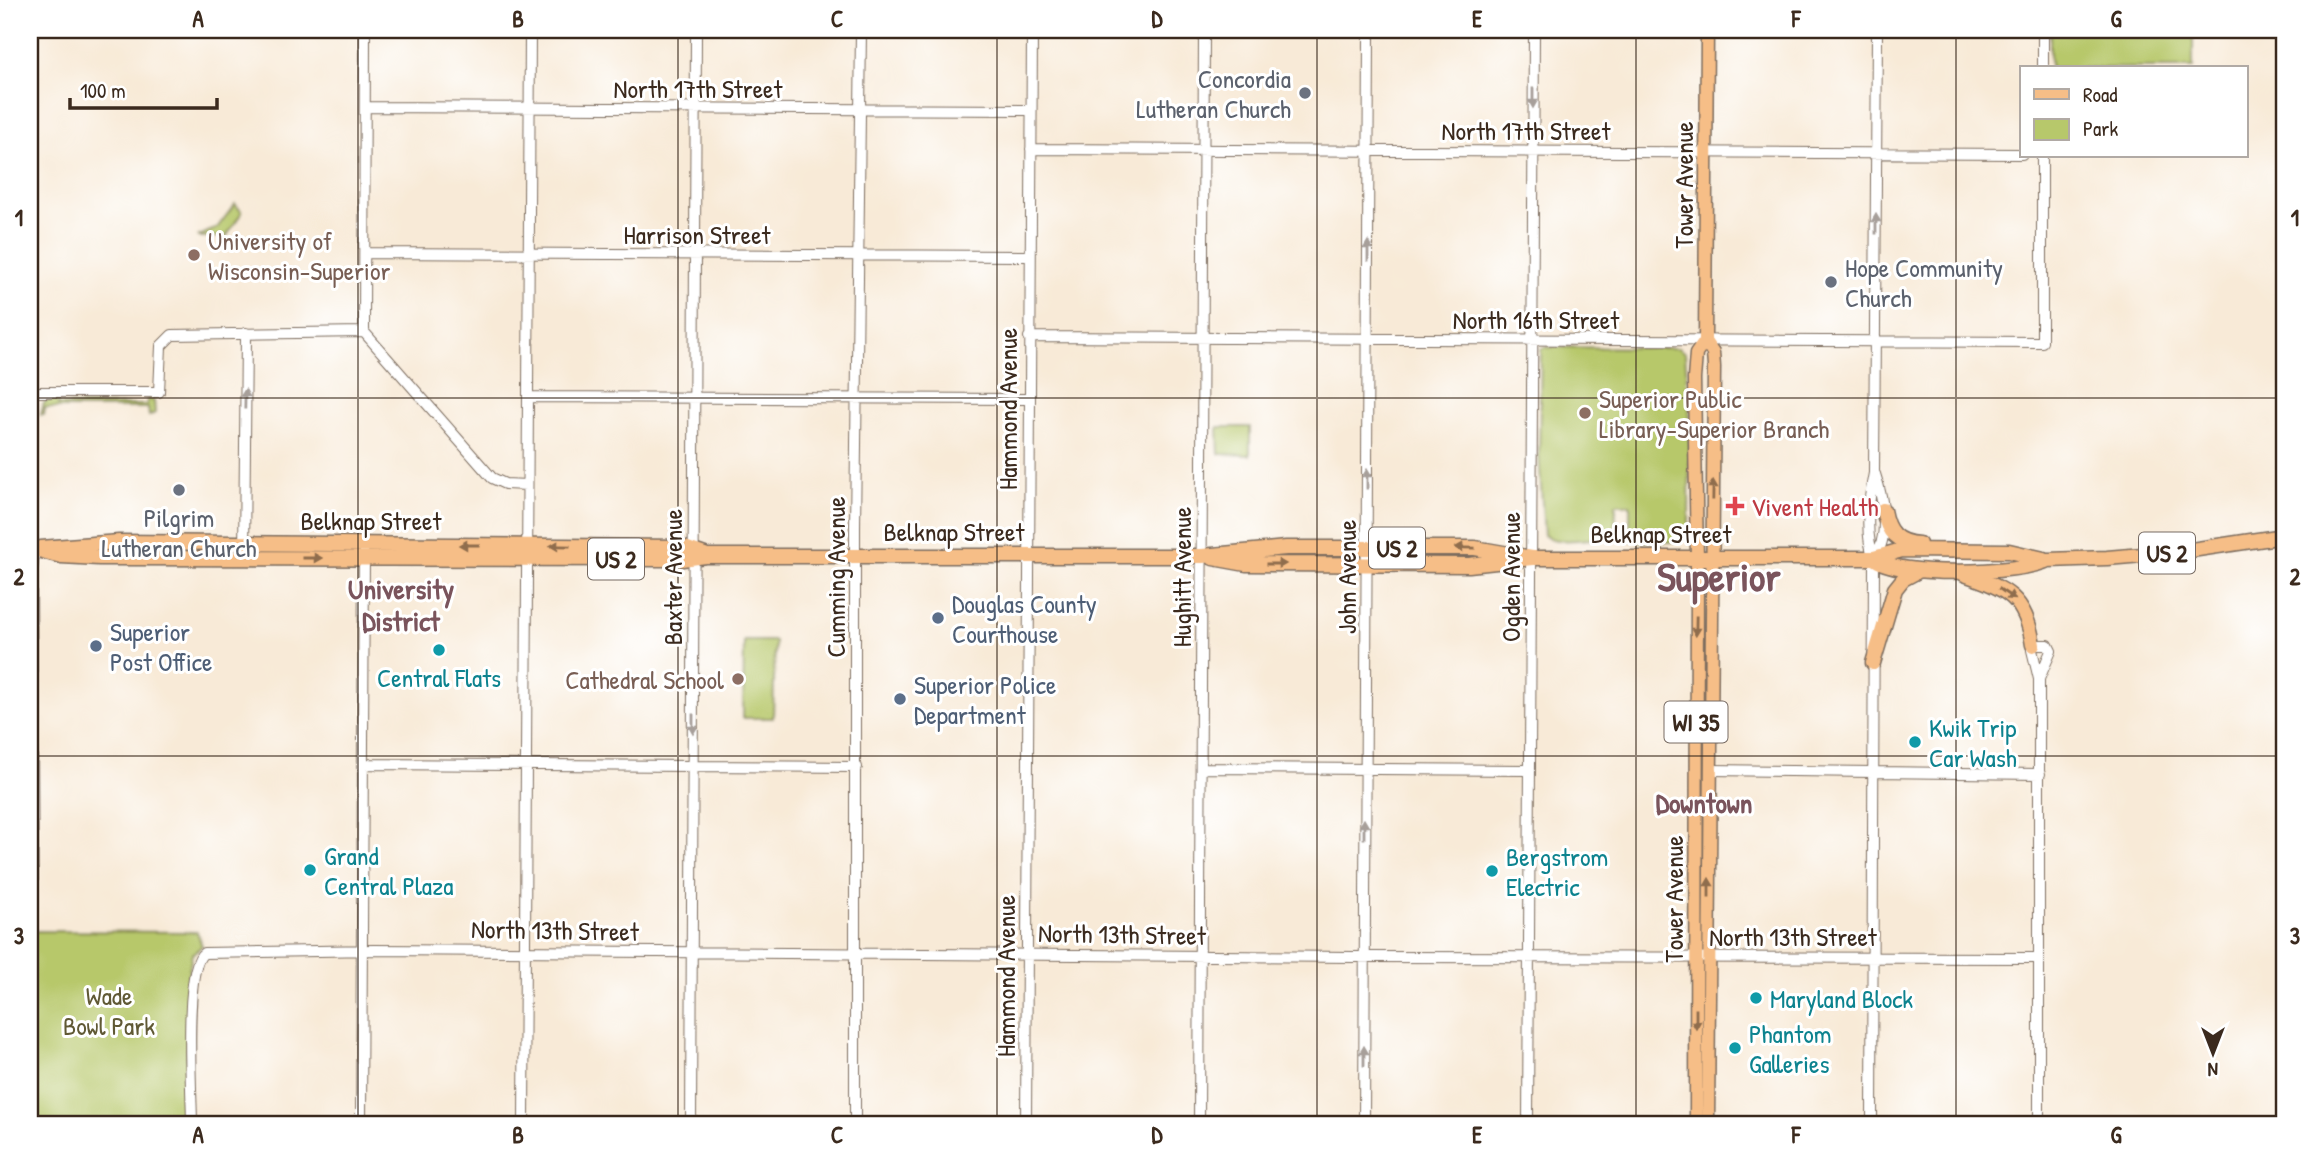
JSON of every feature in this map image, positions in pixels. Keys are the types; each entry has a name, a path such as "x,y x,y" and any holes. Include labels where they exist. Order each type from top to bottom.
{"highway":[{"path":"1883,510 1888,531 1904,542 1993,550"},
{"name":"US 2","path":"1874,558 1892,568 1922,570 2026,567 2048,559 2155,554 2284,536"},
{"name":"Belknap Street","path":"32,550 110,542 244,550 855,556 1202,556 1277,548 1475,548 1532,558"},
{"name":"US 2","path":"1874,558 1902,550 1993,550 2048,559"},
{"name":"Belknap Street","path":"1202,556 1246,564 1367,565 1478,564 1532,558 1874,558"},
{"path":"1873,663 1895,589 1903,579 1922,570"},
{"path":"1952,570 1991,584 2016,599 2027,614 2033,645"}],"main road":[{"name":"Tower Avenue","path":"1707,30 1705,341 1714,357 1696,714 1708,1124"},
{"name":"Tower Avenue","path":"1696,1124 1710,770 1704,558 1694,379 1696,354 1705,341"},
{"path":"1696,714 1702,734 1703,766 1710,770"}],"street":[{"path":"365,30 364,332 492,478 505,484 527,485"},
{"path":"524,1124 530,30"},
{"name":"Baxter Avenue","path":"691,1124 692,766 698,554 694,398 696,30"},
{"name":"Cumming Avenue","path":"855,1124 855,556 859,399 861,30"},
{"name":"Hammond Avenue","path":"1026,1124 1032,30"},
{"name":"Hughitt Avenue","path":"1199,1124 1203,30"},
{"name":"John Avenue","path":"1364,1124 1368,30"},
{"name":"Ogden Avenue","path":"1528,1124 1534,30"},
{"path":"1872,1124 1874,558 1870,548 1870,506 1874,473 1877,30"},
{"path":"2043,30 2043,66"},
{"name":"North 17th Street","path":"365,107 1031,110"},
{"name":"North 17th Street","path":"1031,149 2020,154"},
{"name":"North 16th Street","path":"1029,337 2042,342 2042,158"},
{"name":"Harrison Street","path":"365,253 1030,256"},
{"path":"30,392 159,392 161,346 174,335 364,332"},
{"path":"244,550 246,333"},
{"path":"528,397 1028,399"},
{"path":"1874,473 1883,510 1882,545 1874,558"},
{"path":"32,550 33,897"},
{"path":"361,1124 364,551"},
{"path":"2039,679 2051,650 2045,643 2033,645 2032,660 2039,679 2039,1124"},
{"path":"363,764 857,767"},
{"path":"1201,768 1529,770"},
{"path":"1710,770 2040,774"},
{"name":"North 13th Street","path":"192,1124 191,992 195,963 204,953 524,950 1365,957 2039,958"}],"green space":[{"path":"2050,30 2193,30 2193,66 2050,66"},
{"path":"235,204 242,212 226,237 197,237 217,228"},
{"path":"1678,348 1685,353 1690,417 1689,527 1684,538 1673,542 1630,541 1630,504 1616,504 1615,538 1567,541 1544,535 1539,454 1541,349"},
{"path":"57,397 58,405 147,405 148,398 154,401 155,413 149,416 148,408 45,408 44,415 41,415 44,403"},
{"path":"1218,427 1250,427 1250,455 1219,454"},
{"path":"744,641 775,641 773,718 743,718"},
{"name":"Wade Bowl Park","path":"30,931 197,932 202,946 192,954 188,976 186,1124 30,1124"}],"place":[{"name":"Concordia Lutheran Church","path":"1305,93"},
{"name":"University of Wisconsin-Superior","path":"194,255"},
{"name":"Hope Community Church","path":"1831,282"},
{"name":"Superior Public Library-Superior Branch","path":"1585,413"},
{"name":"Pilgrim Lutheran Church","path":"179,490"},
{"name":"Vivent Health","path":"1735,506"},
{"name":"Douglas County Courthouse","path":"938,618"},
{"name":"Superior Post Office","path":"96,646"},
{"name":"Central Flats","path":"439,650"},
{"name":"Cathedral School","path":"738,679"},
{"name":"Superior Police Department","path":"900,699"},
{"name":"Kwik Trip Car Wash","path":"1915,742"},
{"name":"Grand Central Plaza","path":"310,870"},
{"name":"Bergstrom Electric","path":"1492,871"},
{"name":"Maryland Block","path":"1756,998"},
{"name":"Phantom Galleries","path":"1735,1048"}],"district":[{"name":"Superior","path":"1719,576"},
{"name":"University District","path":"401,605"},
{"name":"Downtown","path":"1704,803"}]}
